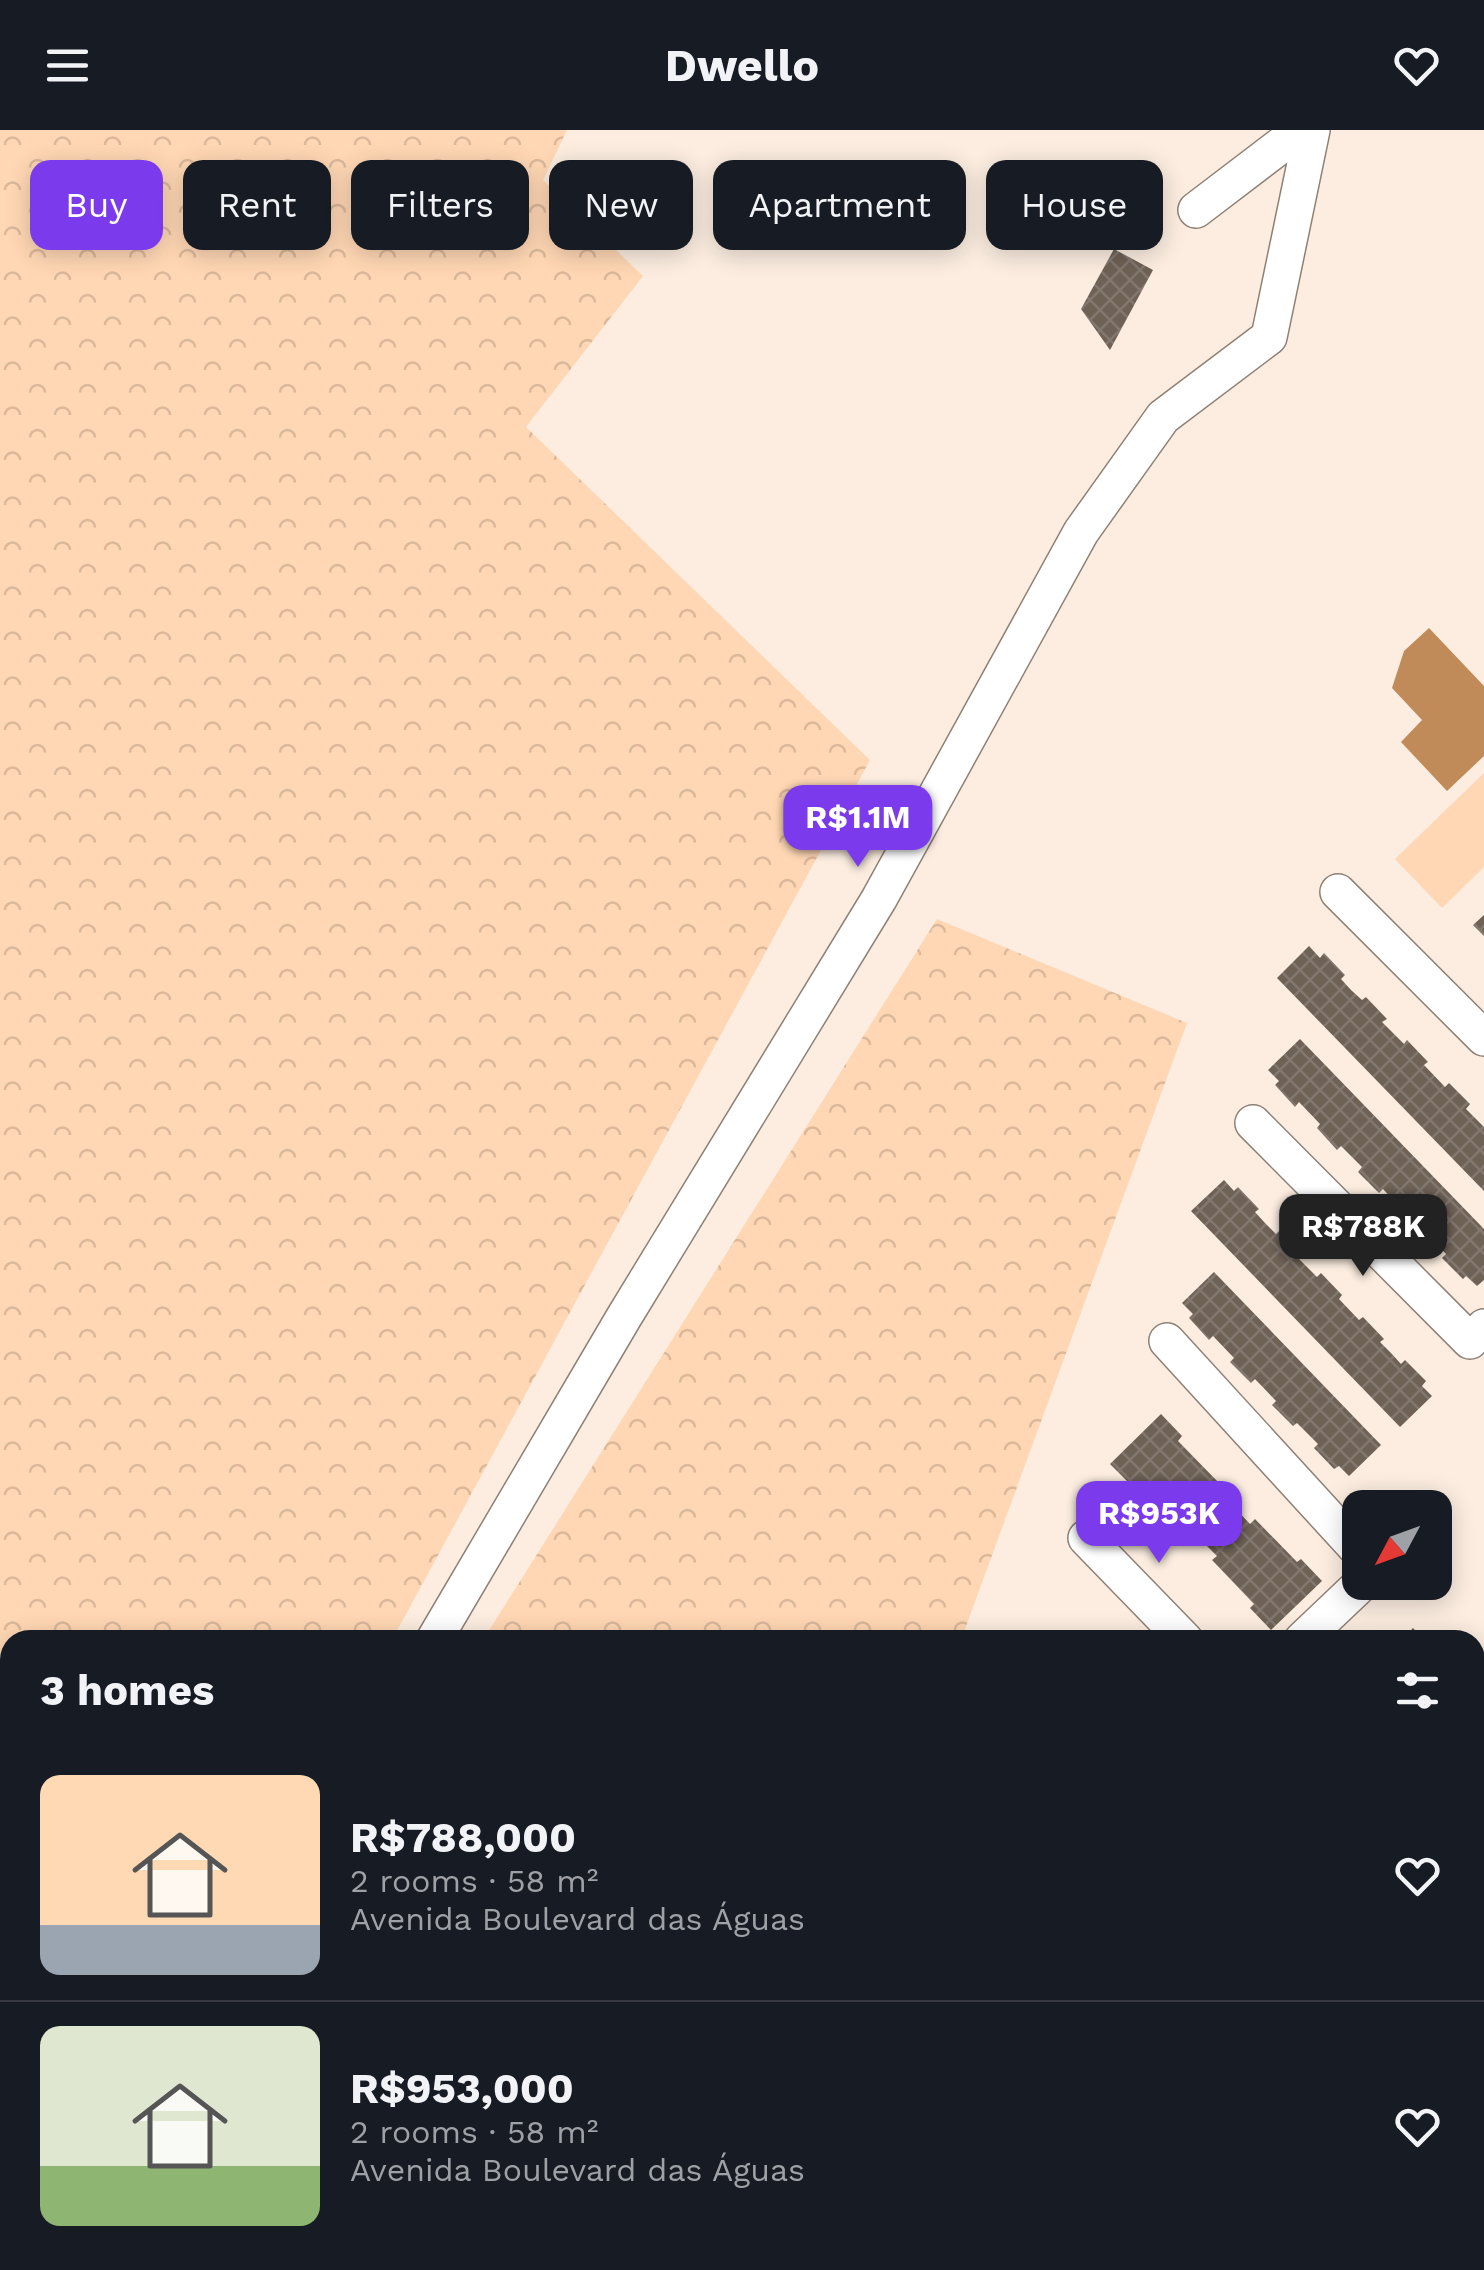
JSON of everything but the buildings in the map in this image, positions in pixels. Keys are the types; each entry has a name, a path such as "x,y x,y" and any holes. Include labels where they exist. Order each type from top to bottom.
{"street":[{"path":"1196,210 1301,130"},
{"path":"440,1630 624,1317 879,899 1082,532 1163,417 1269,338 1312,130"},
{"path":"1338,892 1484,1038"},
{"path":"1253,1123 1470,1341 1484,1327"},
{"path":"1167,1341 1342,1532"},
{"path":"1086,1538 1175,1630"},
{"path":"1313,1630 1344,1600"}],"green space":[{"path":"0,130 567,130 553,160 549,160 543,180 549,186 549,250 616,250 643,276 526,427 870,760 397,1630 0,1630"},
{"path":"1484,773 1484,867 1442,908 1395,859"},
{"path":"937,919 1187,1023 965,1630 489,1630"}],"shaded area":[{"path":"1429,628 1484,686 1484,756 1447,791 1401,742 1422,720 1392,688 1404,651"}]}
